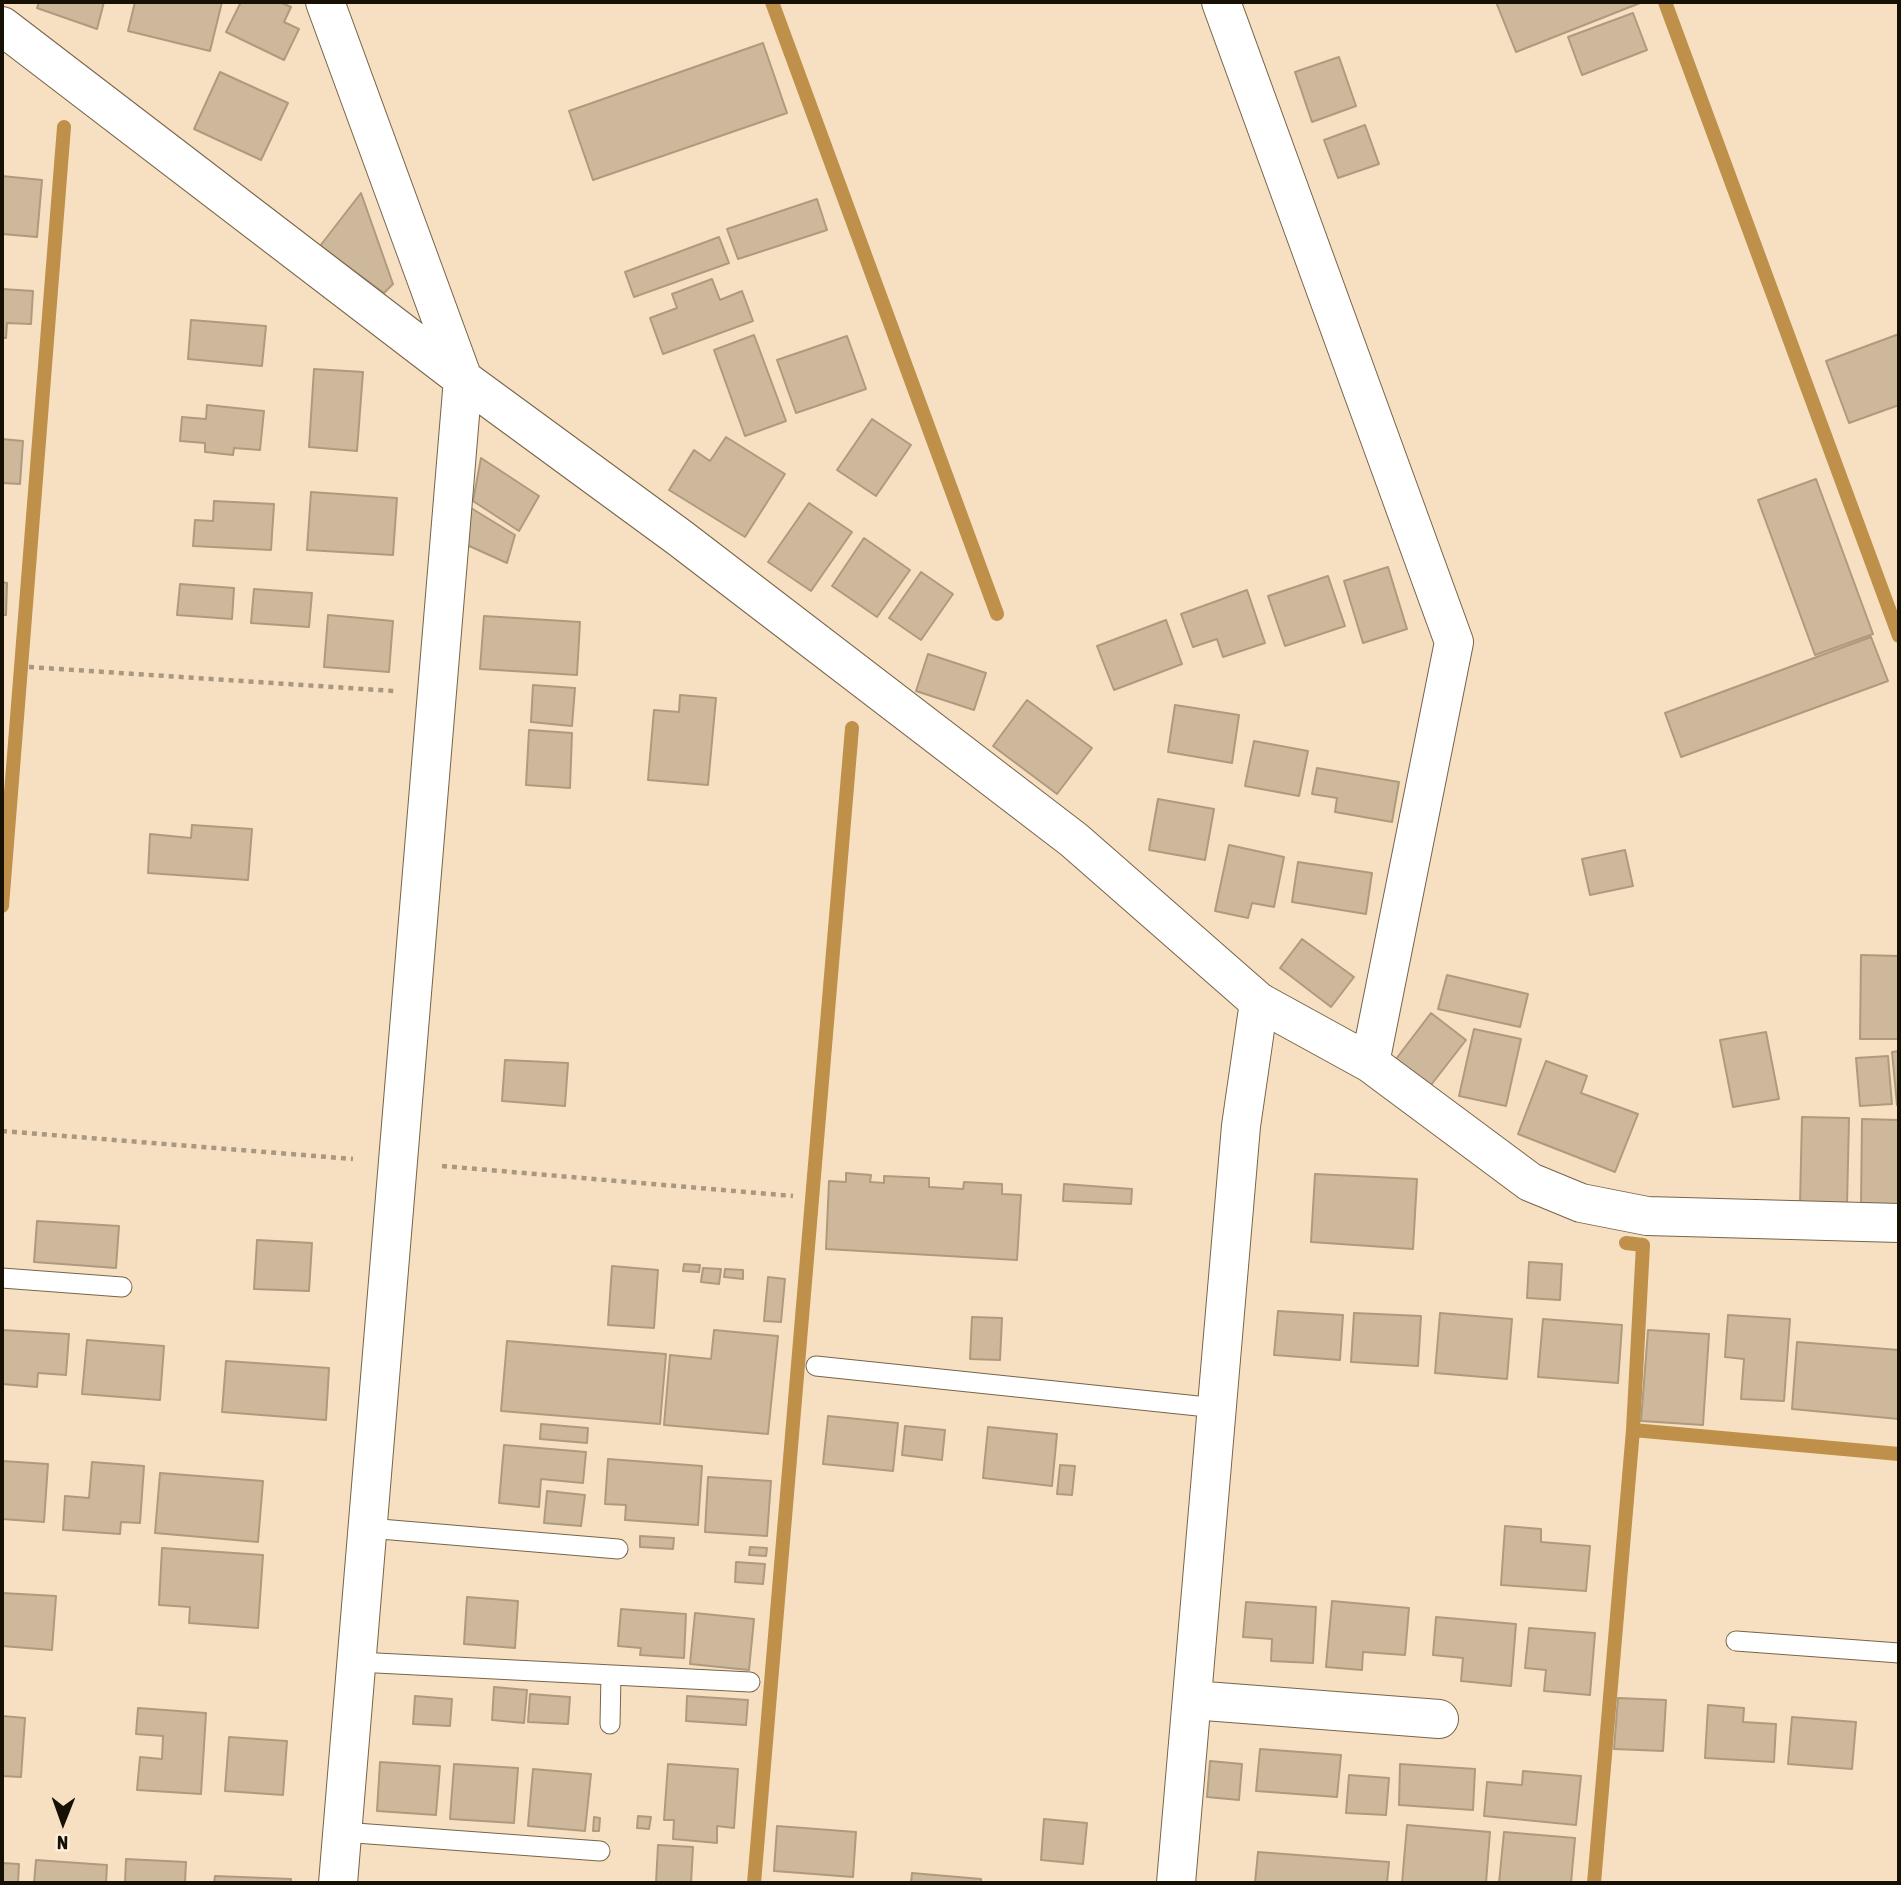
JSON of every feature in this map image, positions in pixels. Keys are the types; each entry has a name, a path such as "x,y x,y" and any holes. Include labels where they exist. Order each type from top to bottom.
{"street":[{"path":"325,2 463,380 338,1883"},
{"path":"1221,2 1454,642 1370,1063"},
{"path":"2,26 463,380 680,538 1074,840 1259,1002 1370,1063 1530,1182 1581,1203 1647,1216 1899,1223"},
{"path":"1176,1883 1241,1126 1259,1002"},
{"path":"1192,1700 1439,1719"}],"lane":[{"path":"2,1278 122,1286"},
{"path":"816,1366 1217,1408"},
{"path":"368,1528 618,1549"},
{"path":"1736,1641 1899,1653"},
{"path":"357,1662 750,1682"},
{"path":"610,1724 611,1675"},
{"path":"342,1832 600,1851"}],"path":[{"path":"29,667 437,694"},
{"path":"2,1131 793,1196"}],"building":[{"path":"39,2 104,2 97,29 37,8"},
{"path":"135,2 222,2 210,51 128,31"},
{"path":"241,2 280,2 291,7 284,22 299,29 284,60 226,32"},
{"path":"1496,2 1640,2 1640,3 1516,52"},
{"path":"1633,13 1647,50 1582,75 1568,37"},
{"path":"763,43 787,113 593,180 569,111"},
{"path":"1339,57 1356,106 1312,122 1295,72"},
{"path":"220,72 288,103 261,160 194,129"},
{"path":"1365,125 1379,164 1338,178 1324,140"},
{"path":"2,176 42,180 37,237 2,234"},
{"path":"361,193 393,284 384,293 320,246"},
{"path":"817,199 827,230 738,259 727,229"},
{"path":"719,237 729,263 634,297 625,272"},
{"path":"712,279 720,300 742,291 753,321 663,354 650,318 677,308 672,294"},
{"path":"2,289 33,291 31,324 7,323 6,338 2,338"},
{"path":"191,320 266,326 262,366 188,359"},
{"path":"1899,334 1899,405 1849,423 1826,361"},
{"path":"754,335 786,421 745,436 714,350"},
{"path":"847,336 866,389 796,413 777,360"},
{"path":"314,369 363,372 357,451 309,447"},
{"path":"207,405 264,411 260,450 234,448 233,455 205,452 205,443 180,441 182,417 206,419"},
{"path":"872,419 911,445 876,496 837,470"},
{"path":"726,437 785,474 745,537 669,490 694,450 710,461"},
{"path":"2,439 23,441 20,484 2,483"},
{"path":"481,458 539,496 519,531 473,501"},
{"path":"1816,479 1873,634 1815,655 1758,500"},
{"path":"311,492 397,498 393,555 307,550"},
{"path":"214,501 274,504 271,550 193,546 195,520 213,521"},
{"path":"809,503 852,532 811,591 768,562"},
{"path":"471,508 515,535 507,563 467,545"},
{"path":"864,538 910,570 877,617 832,586"},
{"path":"1388,567 1407,629 1363,643 1344,581"},
{"path":"921,572 953,594 921,640 889,618"},
{"path":"1328,576 1345,626 1285,646 1268,596"},
{"path":"2,582 7,583 6,615 2,615"},
{"path":"180,584 234,588 232,619 177,615"},
{"path":"254,589 312,593 309,627 251,623"},
{"path":"1247,590 1265,643 1223,657 1217,639 1193,647 1181,614"},
{"path":"328,615 393,621 389,672 324,667"},
{"path":"484,616 580,622 577,675 480,669"},
{"path":"1166,620 1182,664 1114,690 1097,646"},
{"path":"1871,637 1888,681 1681,757 1665,713"},
{"path":"928,654 986,673 974,710 916,691"},
{"path":"533,685 575,688 572,726 531,722"},
{"path":"680,695 716,698 708,785 648,780 654,710 679,712"},
{"path":"1027,700 1092,748 1057,794 993,746"},
{"path":"1175,705 1239,715 1232,763 1168,752"},
{"path":"529,730 572,733 570,788 526,785"},
{"path":"1254,741 1308,751 1299,796 1245,786"},
{"path":"1317,768 1399,782 1392,822 1335,812 1337,798 1312,794"},
{"path":"1158,799 1214,809 1205,860 1149,850"},
{"path":"192,825 252,829 248,880 148,873 150,834 191,838"},
{"path":"1229,845 1284,857 1274,907 1252,903 1248,918 1215,911"},
{"path":"1625,850 1633,886 1590,895 1582,859"},
{"path":"1298,862 1372,873 1366,914 1292,902"},
{"path":"1302,939 1354,977 1331,1007 1280,968"},
{"path":"1861,955 1899,956 1899,1039 1860,1039"},
{"path":"1447,975 1528,994 1520,1027 1438,1009"},
{"path":"1431,1013 1466,1040 1431,1085 1396,1059"},
{"path":"1474,1029 1521,1039 1506,1106 1459,1096"},
{"path":"1766,1032 1779,1099 1733,1107 1720,1040"},
{"path":"1899,1051 1899,1104 1897,1105 1892,1052"},
{"path":"1888,1056 1892,1104 1860,1106 1856,1058"},
{"path":"505,1060 568,1063 565,1106 502,1101"},
{"path":"1546,1061 1587,1076 1581,1093 1638,1114 1615,1172 1518,1134"},
{"path":"1802,1117 1849,1118 1847,1206 1800,1205"},
{"path":"1862,1119 1899,1120 1899,1207 1861,1206"},
{"path":"846,1173 871,1175 870,1182 884,1183 884,1176 929,1178 929,1187 963,1189 964,1182 1002,1184 1002,1194 1021,1195 1017,1260 826,1249 829,1181 846,1182"},
{"path":"1315,1174 1417,1179 1413,1249 1311,1242"},
{"path":"1064,1184 1132,1189 1131,1204 1063,1201"},
{"path":"37,1221 119,1226 116,1268 34,1262"},
{"path":"257,1240 312,1243 309,1291 254,1289"},
{"path":"1529,1262 1562,1264 1560,1300 1527,1298"},
{"path":"684,1264 700,1265 699,1272 683,1271"},
{"path":"612,1266 658,1270 654,1328 608,1325"},
{"path":"703,1268 721,1269 719,1284 701,1282"},
{"path":"725,1269 743,1270 743,1279 724,1277"},
{"path":"768,1277 785,1279 781,1322 764,1321"},
{"path":"1278,1311 1343,1315 1340,1360 1274,1355"},
{"path":"1354,1313 1421,1316 1418,1366 1351,1362"},
{"path":"1440,1313 1512,1319 1507,1379 1435,1373"},
{"path":"1728,1315 1790,1319 1784,1401 1741,1399 1744,1359 1725,1357"},
{"path":"972,1317 1002,1318 1000,1360 970,1359"},
{"path":"1543,1319 1622,1325 1618,1383 1538,1377"},
{"path":"2,1330 69,1334 66,1375 38,1373 37,1387 2,1384"},
{"path":"714,1330 778,1336 768,1434 664,1425 670,1355 711,1359"},
{"path":"1648,1330 1709,1334 1703,1425 1641,1421"},
{"path":"87,1340 164,1346 160,1400 82,1394"},
{"path":"507,1341 666,1354 660,1424 501,1411"},
{"path":"1797,1342 1899,1350 1899,1419 1792,1409"},
{"path":"226,1361 329,1368 326,1420 222,1412"},
{"path":"828,1416 898,1423 893,1471 823,1464"},
{"path":"541,1424 588,1428 587,1443 540,1439"},
{"path":"905,1426 945,1430 942,1460 902,1455"},
{"path":"988,1427 1057,1434 1052,1486 983,1478"},
{"path":"504,1445 586,1452 583,1483 541,1479 539,1507 499,1503"},
{"path":"608,1459 702,1466 698,1525 625,1520 626,1505 605,1504"},
{"path":"2,1461 48,1464 44,1522 2,1519"},
{"path":"92,1462 144,1466 140,1523 121,1522 120,1534 63,1530 65,1496 89,1498"},
{"path":"1060,1465 1075,1466 1072,1495 1057,1494"},
{"path":"160,1473 263,1481 258,1542 155,1533"},
{"path":"708,1477 771,1481 767,1536 705,1532"},
{"path":"547,1491 585,1495 581,1526 544,1523"},
{"path":"1505,1526 1541,1529 1541,1542 1590,1546 1586,1591 1501,1585"},
{"path":"640,1536 674,1538 673,1549 640,1547"},
{"path":"750,1547 767,1548 766,1556 749,1555"},
{"path":"162,1548 263,1555 258,1628 189,1623 190,1607 159,1605"},
{"path":"736,1562 765,1564 763,1584 735,1582"},
{"path":"2,1593 56,1596 52,1650 2,1646"},
{"path":"467,1597 518,1601 515,1648 464,1644"},
{"path":"1332,1601 1409,1608 1405,1655 1363,1652 1362,1670 1326,1667"},
{"path":"1246,1602 1316,1607 1313,1663 1271,1661 1272,1639 1243,1637"},
{"path":"621,1609 686,1614 684,1658 640,1655 641,1648 618,1646"},
{"path":"695,1613 754,1619 749,1670 690,1664"},
{"path":"1436,1617 1516,1624 1511,1686 1461,1681 1463,1658 1433,1655"},
{"path":"1529,1628 1595,1633 1590,1695 1544,1691 1546,1670 1525,1668"},
{"path":"494,1687 527,1690 524,1723 492,1720"},
{"path":"530,1694 570,1697 568,1724 528,1722"},
{"path":"415,1696 452,1699 450,1726 413,1724"},
{"path":"687,1696 748,1700 746,1725 686,1721"},
{"path":"1618,1698 1666,1700 1663,1751 1614,1749"},
{"path":"1708,1705 1744,1708 1743,1722 1776,1724 1774,1762 1705,1758"},
{"path":"138,1708 206,1713 201,1794 137,1790 140,1757 162,1759 163,1736 136,1734"},
{"path":"2,1716 25,1718 21,1777 2,1776"},
{"path":"1792,1717 1856,1722 1852,1769 1788,1764"},
{"path":"229,1737 287,1741 283,1795 225,1791"},
{"path":"1260,1749 1341,1755 1337,1797 1256,1791"},
{"path":"1210,1761 1242,1764 1239,1800 1207,1797"},
{"path":"380,1762 440,1766 436,1815 377,1811"},
{"path":"454,1764 518,1768 514,1823 450,1819"},
{"path":"668,1764 738,1769 734,1828 717,1826 717,1843 673,1839 674,1820 664,1820"},
{"path":"1400,1764 1475,1769 1473,1810 1399,1805"},
{"path":"533,1769 591,1774 585,1831 528,1826"},
{"path":"1523,1771 1581,1776 1576,1825 1484,1816 1487,1782 1522,1785"},
{"path":"1349,1775 1389,1778 1386,1815 1346,1813"},
{"path":"638,1816 651,1817 649,1829 637,1828"},
{"path":"594,1817 600,1818 599,1831 593,1831"},
{"path":"1044,1819 1087,1823 1083,1864 1041,1860"},
{"path":"1407,1825 1490,1832 1486,1883 1402,1883"},
{"path":"777,1826 856,1832 853,1877 774,1871"},
{"path":"1504,1832 1575,1838 1571,1883 1499,1883"},
{"path":"658,1845 693,1847 691,1883 656,1883"},
{"path":"1258,1852 1389,1862 1387,1883 1255,1883"},
{"path":"126,1859 186,1862 185,1883 125,1883"},
{"path":"36,1860 107,1865 106,1883 34,1883"},
{"path":"2,1863 19,1864 18,1883 2,1883"},
{"path":"912,1873 981,1879 981,1883 911,1883"},
{"path":"215,1876 291,1879 291,1883 214,1883"}],"waterway":[{"path":"772,2 997,614"},
{"path":"1665,2 1899,636"},
{"path":"2,906 64,127"},
{"path":"754,1883 852,728"},
{"path":"1594,1883 1633,1430 1643,1245 1626,1243"},
{"path":"1633,1430 1899,1454"}]}
